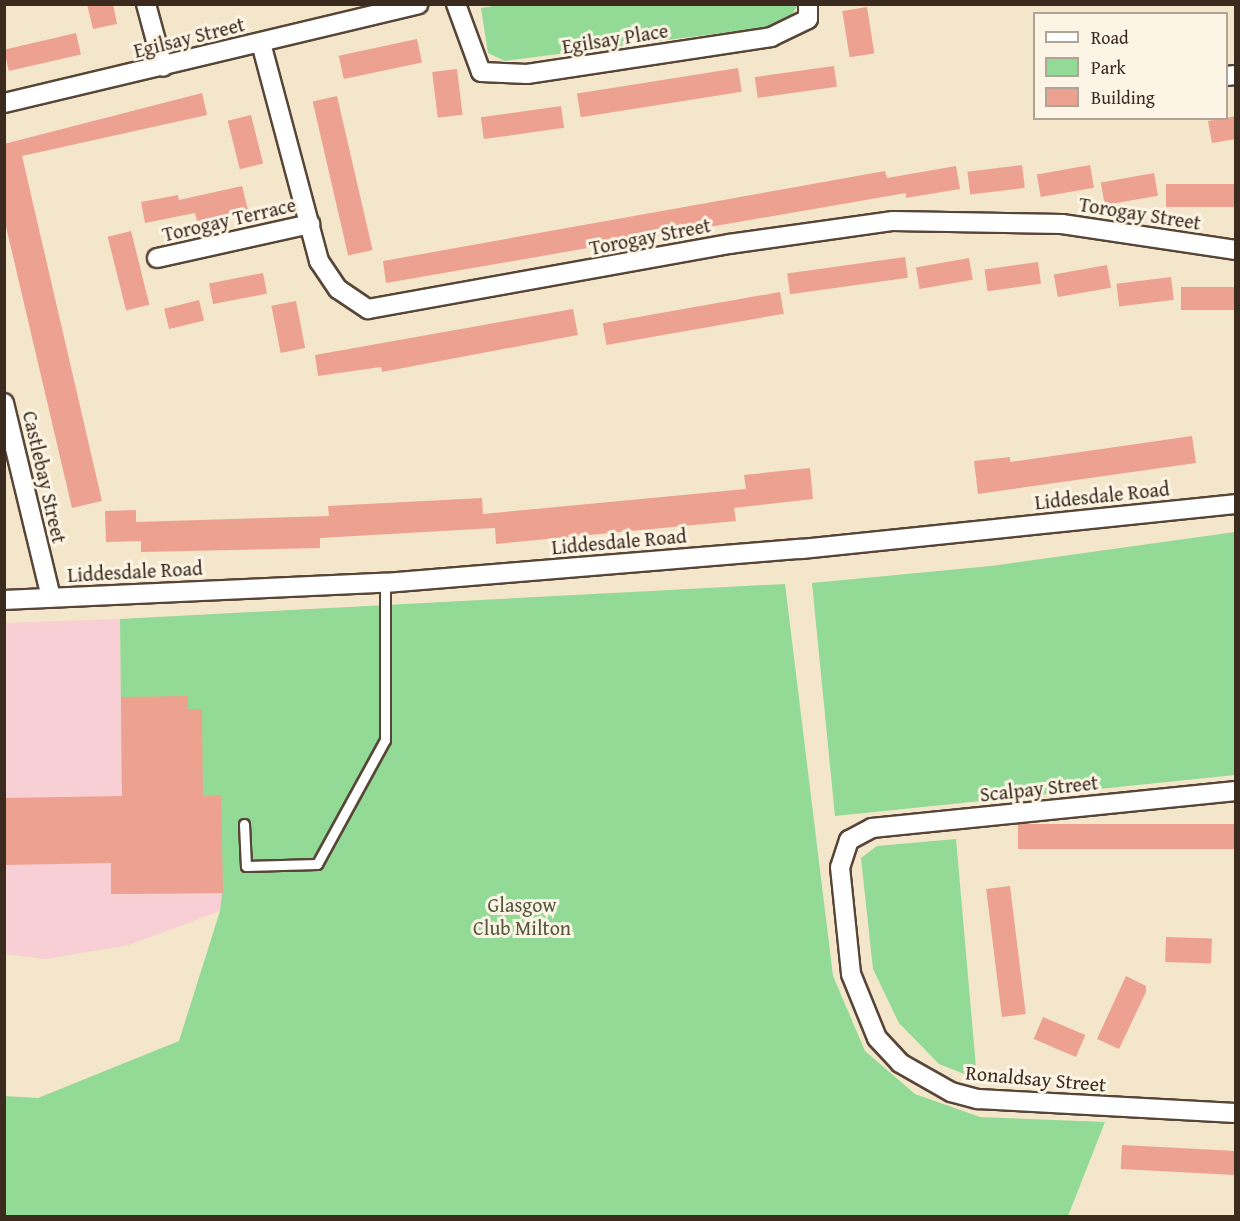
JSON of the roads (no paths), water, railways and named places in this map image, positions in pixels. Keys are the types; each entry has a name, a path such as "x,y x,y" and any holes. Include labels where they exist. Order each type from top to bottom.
{"street":[{"path":"146,4 163,67"},
{"name":"Egilsay Street","path":"4,103 261,43 365,12 418,4"},
{"name":"Egilsay Place","path":"456,4 481,72 527,74 771,37 808,20 808,4"},
{"name":"Torogay Street","path":"261,43 319,261 338,289 368,309 729,244 893,221 1062,224 1236,250"},
{"name":"Torogay Terrace","path":"157,258 310,224"},
{"name":"Castlebay Street","path":"4,403 51,597"},
{"name":"Liddesdale Road","path":"4,600 385,583 801,549 1236,504"},
{"name":"Scalpay Street","path":"849,840 872,828 1236,791"},
{"name":"Ronaldsay Street","path":"849,840 840,867 852,974 877,1038 900,1063 951,1092 978,1099 1236,1113"}],"lane":[{"path":"244,824 246,866 317,864 385,740 385,583"}],"park label":[{"name":"Glasgow Club Milton","path":"522,916"}]}
